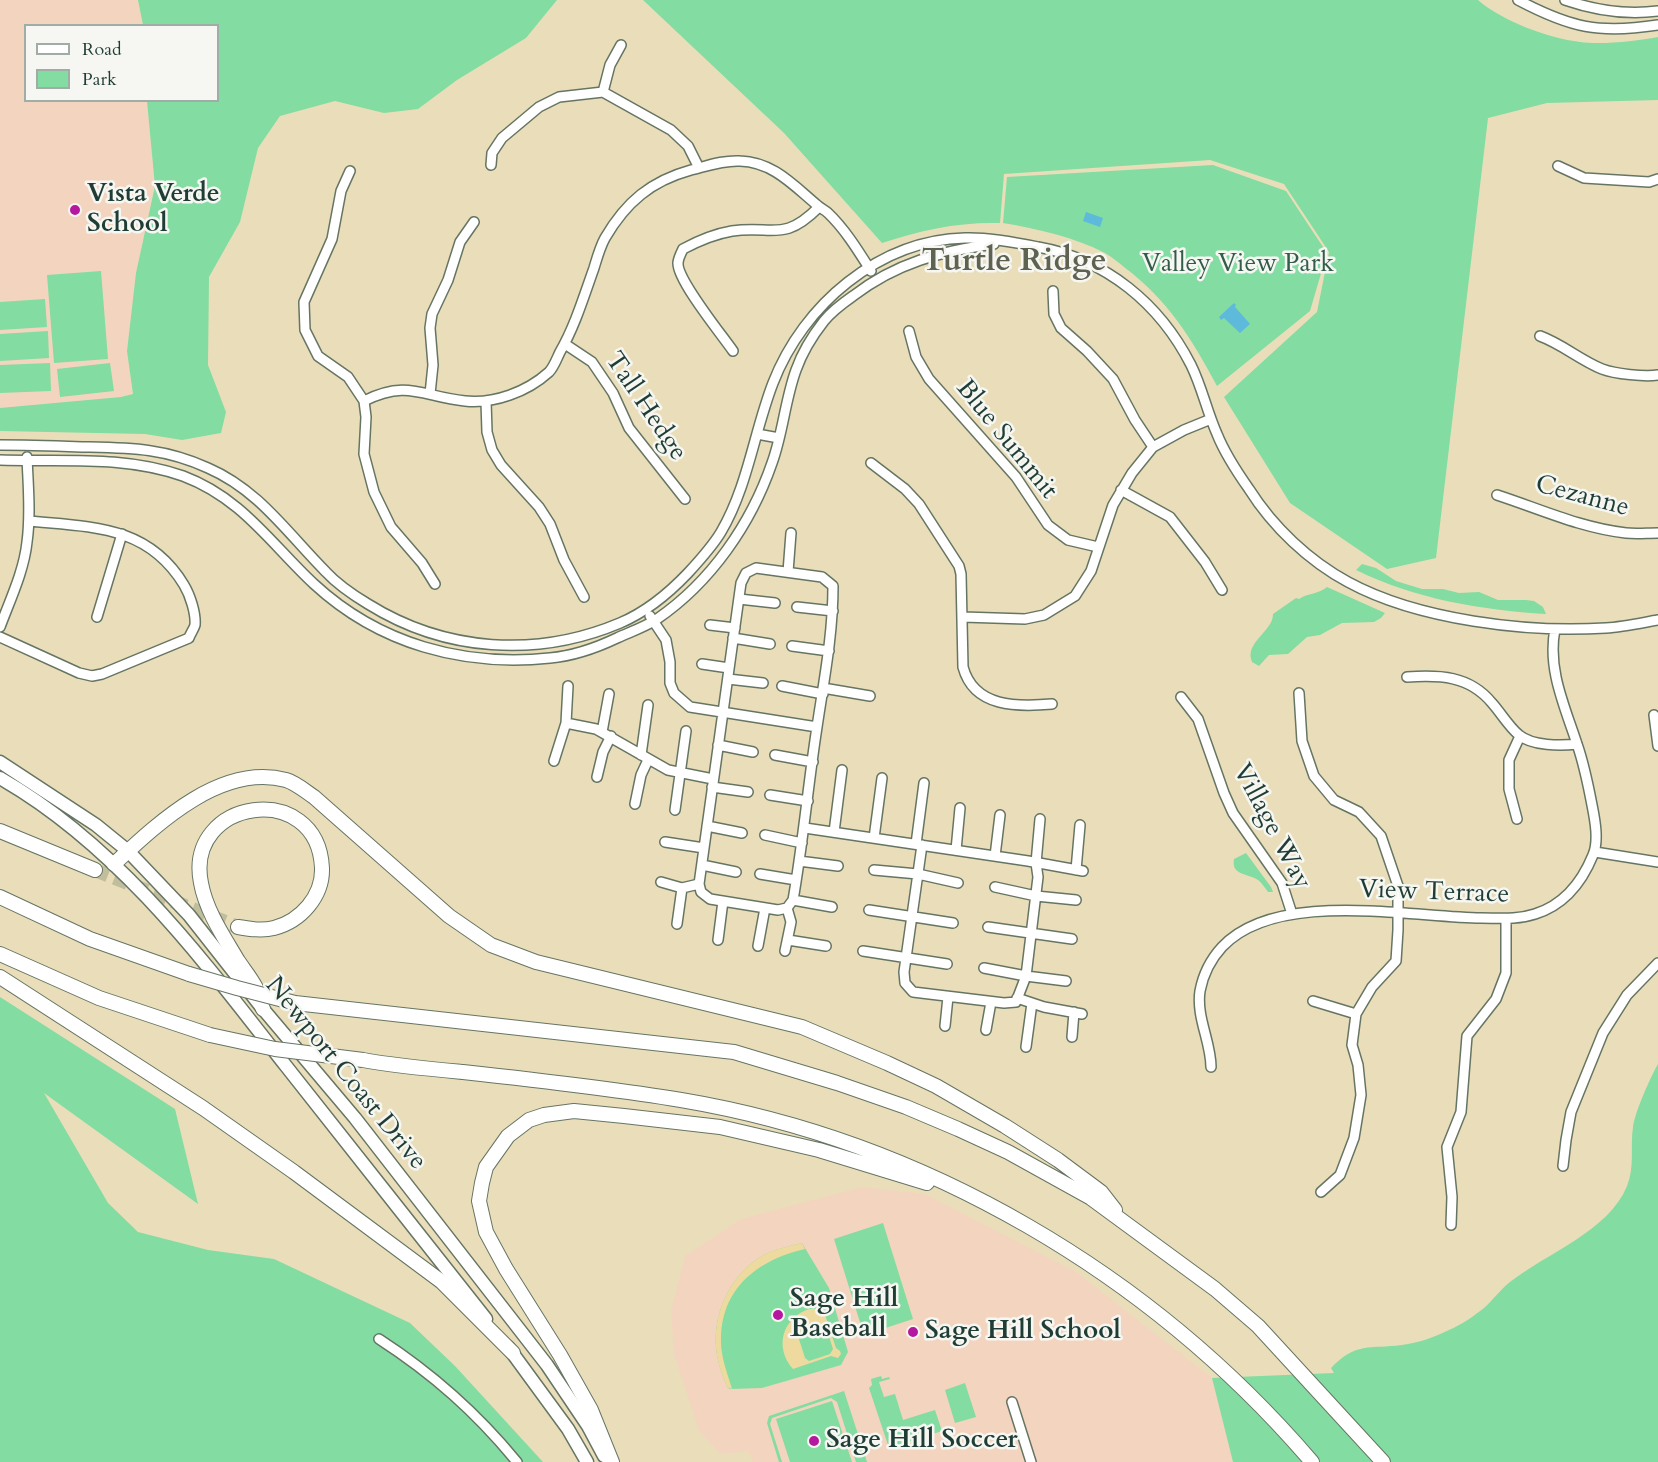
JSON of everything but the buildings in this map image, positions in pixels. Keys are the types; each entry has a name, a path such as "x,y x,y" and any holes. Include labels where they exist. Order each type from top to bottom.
{"highway":[{"path":"114,864 161,820 216,787 241,780 267,777 289,781 314,797 449,916 491,945 536,962 802,1027 886,1063 949,1094 1058,1160 1101,1192 1126,1223"},
{"path":"238,927 255,930 275,928 294,919 308,908 318,892 322,874 321,854 314,837 303,823 288,814 272,810 237,813 223,822 210,836 199,864 201,884 207,902 226,941 255,987 263,1010"},
{"path":"0,831 95,870"},
{"path":"0,897 90,939 189,974 296,1002 734,1052 837,1083 906,1107 1008,1152 1091,1198 1215,1289 1258,1326 1383,1462"},
{"path":"0,954 99,998 210,1035 274,1049 572,1084 682,1100 751,1114 848,1143 956,1188 1062,1246 1158,1313 1232,1378 1312,1462"},
{"path":"0,977 194,1102 294,1172 442,1282 513,1353"},
{"path":"609,1462 591,1410 560,1355 506,1269 486,1232 481,1216 479,1201 486,1167 498,1148 518,1128 529,1120 544,1115 574,1111 720,1127 819,1150 914,1180 956,1188"}],"main road":[{"name":"Newport Coast Drive","path":"0,762 96,825 128,851 189,915 263,1010 354,1118 547,1365 609,1462"},
{"name":"Newport Coast Drive","path":"0,778 42,806 114,864 172,924 513,1353 568,1428 587,1462"}],"street":[{"path":"1518,0 1556,18 1583,27 1603,30 1658,25"},
{"path":"1556,18 1564,0 1611,10 1658,11"},
{"path":"603,92 610,65 621,45"},
{"path":"491,165 492,153 502,138 539,107 559,97 603,92 671,130 688,146 699,168"},
{"path":"364,401 377,394 395,390 415,390 464,401 486,401 511,394 531,384 550,371 565,344 603,241 620,214 644,192 672,175 720,162 740,161 759,164 782,174 827,212 852,243 875,279"},
{"path":"1558,166 1584,178 1649,182 1658,179"},
{"path":"350,171 341,191 332,238 304,302 305,330 318,357 348,377 364,401 366,417 364,454 374,492 391,527 422,563 435,584"},
{"path":"734,351 688,287 680,271 678,262 683,249 711,236 733,231 778,232 797,226 819,207"},
{"path":"430,394 434,365 430,328 432,314 448,280 460,242 474,222"},
{"path":"0,445 119,446 155,450 210,468 232,480 264,505 338,584 394,619 435,635 486,646 544,645 575,639 624,622 646,609 677,585 710,548 722,531 744,479 774,378 801,328 838,290 869,268 911,248 946,239 969,237 1046,248 1083,260 1112,274 1135,291 1167,328 1191,365 1222,446 1252,494 1281,530 1324,567 1350,584 1385,598 1434,613 1502,626 1555,629 1611,628 1658,620"},
{"path":"0,460 103,460 139,464 184,476 224,497 253,519 314,584 355,617 405,642 453,656 494,659 551,658 606,643 654,621 686,597 707,574 736,537 764,484 779,438 795,371 806,347 826,318 875,279 907,264 936,254 1008,242"},
{"path":"1053,291 1054,314 1060,328 1087,351 1113,379 1134,420 1153,447"},
{"name":"Blue Summit","path":"909,330 916,357 929,379 1016,477 1048,525 1068,540 1098,547"},
{"path":"1540,336 1554,341 1603,369 1649,376 1658,375"},
{"name":"Tall Hedge","path":"565,344 592,362 613,393 629,428 685,500"},
{"path":"486,401 487,432 492,450 501,465 539,507 550,524 564,560 584,597"},
{"path":"963,617 1025,619 1044,615 1075,596 1091,571 1113,505 1132,473 1153,447 1184,430 1211,419"},
{"path":"757,434 779,438"},
{"path":"0,627 18,580 27,545 29,521 27,445"},
{"path":"871,463 905,489 919,504 953,555 961,574 963,667 967,679 989,699 1003,704 1052,704"},
{"path":"744,479 764,484"},
{"path":"1121,490 1170,517 1205,562 1222,590"},
{"name":"Cezanne","path":"1497,495 1569,521 1596,528 1628,534 1658,533"},
{"path":"0,637 79,673 92,676 189,638 195,625 188,591 167,561 155,550 122,534 93,527 29,521"},
{"path":"788,573 791,533"},
{"path":"97,617 122,534"},
{"path":"785,951 791,921 790,904 805,828 829,651 833,586 822,578 756,568 746,573 741,583 699,884 701,892 710,899 778,910 790,904 832,907"},
{"path":"739,599 775,603"},
{"path":"797,607 833,611"},
{"path":"646,609 666,640 670,662 670,683 674,693 690,707 817,727"},
{"path":"710,625 770,644"},
{"name":"View Terrace","path":"1211,1067 1200,1003 1200,992 1206,970 1219,951 1235,935 1256,924 1292,914 1348,910 1506,918 1533,915 1557,904 1578,884 1595,852 1594,817 1587,777 1563,705 1555,669 1553,649 1555,629"},
{"path":"792,646 829,651"},
{"path":"702,664 729,668"},
{"path":"1407,677 1449,677 1471,686 1490,699 1520,736 1552,746 1577,744"},
{"path":"728,679 763,683"},
{"path":"554,761 566,723 568,686"},
{"path":"782,686 870,696"},
{"path":"1299,693 1302,741 1314,776 1334,800 1359,812 1381,836 1398,886 1396,961 1372,987 1356,1014 1352,1045 1358,1065 1361,1095 1354,1138 1340,1175 1320,1192"},
{"path":"597,777 606,734 609,694"},
{"name":"Village Way","path":"1181,697 1198,719 1233,813 1282,883 1292,914"},
{"path":"635,804 644,757 648,705"},
{"path":"1654,715 1658,746"},
{"path":"566,723 606,734 668,770 747,792"},
{"path":"675,810 686,731"},
{"path":"1516,819 1509,789 1509,760 1520,736"},
{"path":"718,745 753,752"},
{"path":"776,755 813,762"},
{"path":"834,832 842,770"},
{"path":"874,838 882,778"},
{"path":"924,783 918,874 906,957 905,983 913,992 991,1002 1017,1000 1078,1013 1072,1037"},
{"path":"770,795 808,801"},
{"path":"956,850 960,808"},
{"path":"995,856 1000,814"},
{"path":"1017,1000 1026,976 1038,878 1036,862 1040,819"},
{"path":"805,828 1036,862 1079,871 1080,825"},
{"path":"707,826 742,833"},
{"path":"765,835 802,843"},
{"path":"665,842 704,849"},
{"path":"1595,852 1658,862"},
{"path":"799,861 838,866"},
{"path":"702,865 736,872"},
{"path":"874,870 918,874 958,883"},
{"path":"760,874 796,880"},
{"path":"661,882 682,888 699,884"},
{"path":"995,887 1036,896 1076,900"},
{"path":"677,924 682,888"},
{"path":"718,940 723,901"},
{"path":"758,946 765,908"},
{"path":"869,910 953,923"},
{"path":"1451,1224 1452,1197 1447,1147 1461,1112 1467,1036 1496,999 1506,973 1506,918"},
{"path":"988,927 1072,939"},
{"path":"788,940 826,946"},
{"path":"863,951 947,964"},
{"path":"1563,1166 1571,1112 1603,1033 1627,995 1658,963"},
{"path":"984,968 1066,981"},
{"path":"945,1026 948,997"},
{"path":"1313,1001 1356,1014"},
{"path":"986,1030 991,1002"},
{"path":"1026,1047 1032,1003"},
{"path":"379,1339 411,1359 455,1394 517,1462"},
{"path":"1012,1402 1031,1462"}],"shaded area":[{"name":"Vista Verde School","path":"0,0 138,0 143,24 24,24 24,102 147,102 155,186 136,273 127,351 133,394 50,405 0,408"},
{"name":"Sage Hill School","path":"862,1187 925,1194 1076,1272 1212,1378 1233,1462 753,1462 748,1451 720,1454 699,1431 674,1355 671,1310 685,1256 741,1219"}],"green space":[{"path":"138,0 557,0 526,38 457,80 418,109 384,113 335,101 280,116 258,148 240,222 209,277 208,365 226,412 221,433 182,440 145,434 0,431 0,408 133,394 127,351 136,273 155,186 147,102 219,102 219,24 143,24"},
{"path":"643,0 1478,0 1512,21 1567,40 1609,43 1658,37 1658,100 1547,103 1488,118 1436,558 1387,569 1290,503 1224,397 1317,312 1329,252 1284,184 1210,160 1004,174 1000,223 940,228 882,243 784,133"},
{"name":"Valley View Park","path":"1213,165 1286,191 1327,253 1310,311 1217,386 1178,321 1154,293 1115,260 1093,247 1068,238 1003,223 1007,177"},
{"path":"101,271 108,359 54,363 47,275"},
{"path":"45,299 47,327 0,330 0,302"},
{"path":"48,331 49,358 0,361 0,334"},
{"path":"50,363 51,391 0,393 0,365"},
{"path":"110,363 114,391 60,397 57,369"},
{"path":"1362,564 1376,568 1396,581 1422,589 1443,589 1459,593 1479,592 1498,600 1534,601 1543,607 1546,614 1497,610 1425,596 1401,589 1356,570"},
{"path":"1327,587 1385,613 1374,622 1342,623 1320,635 1307,637 1288,654 1269,655 1259,666 1252,662 1252,649 1269,626 1273,614 1296,598 1299,599"},
{"path":"1246,853 1273,892 1268,892 1258,880 1235,868 1234,859"},
{"path":"0,997 175,1109 198,1204 44,1093 108,1203 138,1232 208,1250 274,1259 410,1323 455,1366 543,1462 0,1462"},
{"path":"1658,1064 1658,1462 1233,1462 1212,1378 1334,1373 1331,1368 1356,1350 1420,1341 1454,1328 1472,1317 1525,1271 1592,1229 1618,1202 1627,1186 1631,1172 1634,1121"},
{"path":"883,1223 913,1319 864,1335 834,1239"},
{"name":"Sage Hill Baseball","path":"802,1243 829,1288 848,1352 841,1365 762,1388 730,1389 727,1387 717,1357 716,1347 718,1318 728,1291 736,1279 757,1259 770,1252"},
{"path":"881,1376 882,1379 889,1377 890,1379 879,1382 884,1397 895,1394 903,1420 935,1410 942,1431 889,1448 869,1388 872,1385 871,1379"},
{"path":"965,1383 976,1417 955,1423 945,1390"},
{"path":"844,1391 867,1462 856,1462 837,1402 831,1398 772,1418 770,1424 782,1462 779,1462 767,1423 769,1416"},
{"name":"Sage Hill Soccer","path":"832,1401 852,1462 790,1462 776,1419"}],"sand":[{"path":"802,1243 805,1249 769,1262 741,1284 731,1298 721,1332 722,1353 732,1389 727,1387 717,1357 716,1333 722,1304 728,1291 736,1279 757,1259 770,1252"},
{"path":"809,1309 823,1309 836,1348 841,1354 838,1358 831,1356 793,1369 784,1352 784,1334 792,1319","holes":["822,1325 826,1327 833,1349 830,1354 809,1361 805,1358 798,1336 800,1332"]}],"water":[{"path":"1086,212 1103,218 1100,227 1083,221"},
{"path":"1234,303 1250,324 1240,333 1224,318 1221,320 1219,317"}],"tunnel":[{"path":"95,870 238,927"}],"place":[{"name":"Vista Verde School","path":"75,210"},
{"name":"Sage Hill Baseball","path":"778,1315"},
{"name":"Sage Hill School","path":"913,1332"},
{"name":"Sage Hill Soccer","path":"814,1441"}],"district":[{"name":"Turtle Ridge","path":"1014,263"}]}
